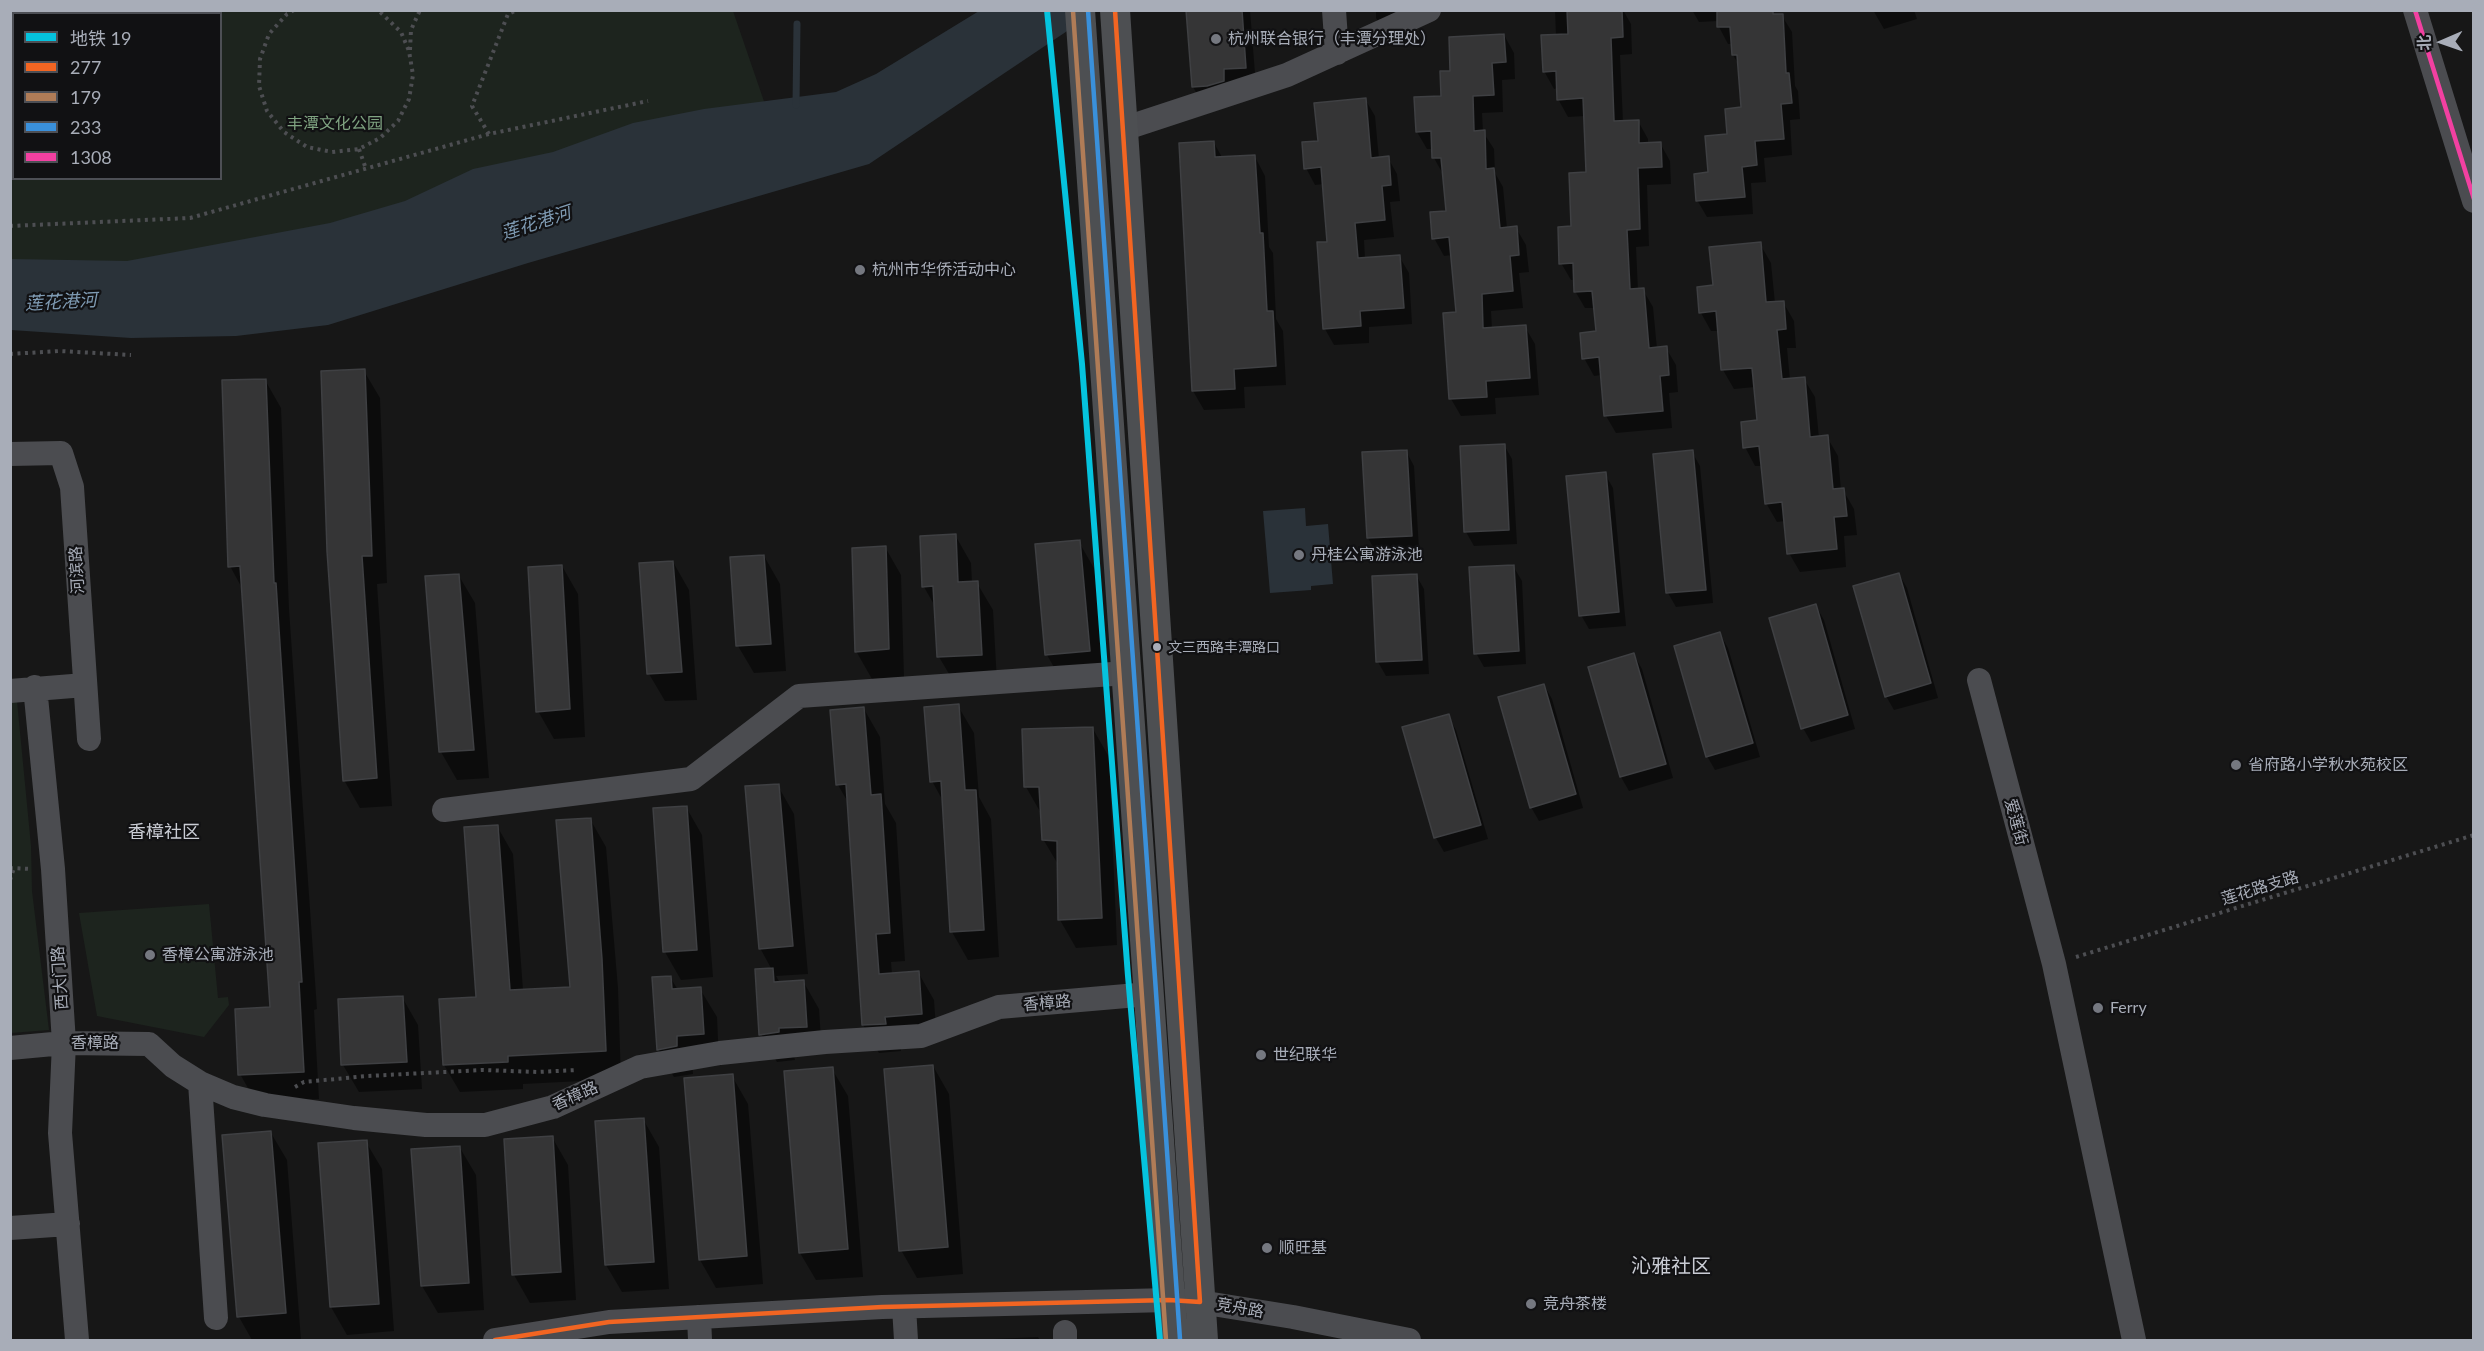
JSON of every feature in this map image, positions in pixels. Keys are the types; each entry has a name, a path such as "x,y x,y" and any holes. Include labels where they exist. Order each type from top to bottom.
{"main road":[{"path":"1080,10 1173,1341"},
{"path":"1115,10 1203,1341"}],"street":[{"path":"1334,10 1337,53"},
{"path":"1124,129 1287,75 1429,10"},
{"path":"2415,10 2474,201"},
{"name":"河滨路","path":"10,454 61,453 72,487 89,739"},
{"path":"444,810 691,779 799,696 1127,673"},
{"name":"爱莲街","path":"1979,680 2054,964 2134,1341"},
{"path":"10,691 35,687 85,685"},
{"name":"西大门路","path":"35,687 53,869 64,1043 60,1133 77,1341"},
{"name":"香樟路","path":"10,1047 64,1043 149,1044 173,1066 200,1083 233,1097 265,1105 354,1118 426,1125 485,1125 553,1107 640,1067 720,1053 825,1042 921,1036 999,1007 1149,994"},
{"path":"200,1083 216,1318"},
{"path":"10,1228 68,1224"},
{"name":"竞舟路","path":"495,1341 564,1335 609,1322 699,1329 904,1306 1169,1300 1200,1302 1409,1341"},
{"path":"904,1306 906,1341"}],"path":[{"path":"294,10 287,14 270,34 260,59 259,86 267,111 284,132 307,147 332,152 359,149 381,138 398,121 409,99 413,75 410,51 411,30 420,10"},
{"path":"378,10 401,32 410,51"},
{"path":"489,134 472,106 508,14 517,10"},
{"path":"10,226 190,218 489,134 648,101"},
{"path":"359,149 366,169"},
{"path":"10,354 60,351 131,354"},
{"name":"莲花路支路","path":"2054,964 2474,835"},
{"path":"10,880 14,868"},
{"path":"265,1105 304,1082 483,1070 537,1072 583,1070"}],"green space":[{"name":"丰潭文化公园","path":"733,11 768,113 303,251 11,282 10,51 12,50 12,180 222,180 222,12 143,12"},
{"path":"17,701 31,846 32,891 49,1030 11,1033 10,702"},
{"name":"香樟公寓游泳池","path":"209,904 218,998 228,997 229,1005 204,1037 97,1016 79,913"}],"water":[{"name":"莲花港河","path":"979,11 1097,11 869,164 528,263 328,325 236,336 131,338 11,330 10,259 127,261 330,223 405,201 473,169 553,152 633,123 704,109 836,92 876,74"},
{"name":"丹桂公寓游泳池","path":"1305,508 1306,526 1328,524 1333,584 1311,586 1311,590 1270,593 1263,511"}],"building":[{"name":"杭州联合银行（丰潭分理处）","path":"1186,10 1242,10 1246,68 1224,69 1224,81 1192,87"},
{"path":"1567,10 1622,10 1623,37 1611,38 1614,121 1639,120 1639,143 1661,142 1662,167 1638,168 1640,229 1627,230 1630,289 1644,288 1649,348 1667,346 1669,375 1660,376 1663,411 1604,416 1599,357 1582,359 1580,333 1596,331 1592,291 1574,292 1573,263 1559,264 1558,227 1571,226 1569,173 1586,172 1583,98 1557,100 1556,71 1543,72 1541,35 1568,34"},
{"path":"1717,10 1773,10 1773,14 1783,14 1786,73 1789,73 1792,103 1781,104 1784,139 1755,141 1757,165 1742,167 1745,197 1696,201 1694,174 1708,172 1705,136 1727,134 1725,109 1741,107 1737,55 1732,55 1730,27 1717,27"},
{"path":"1504,34 1506,62 1492,63 1494,95 1473,96 1474,131 1485,130 1486,169 1494,168 1500,228 1517,226 1519,255 1510,256 1513,291 1482,294 1483,328 1526,325 1530,378 1486,381 1487,397 1449,399 1443,313 1456,312 1449,237 1432,239 1430,212 1446,211 1441,158 1432,158 1431,131 1416,132 1414,97 1441,96 1440,71 1450,71 1449,37"},
{"path":"1366,98 1371,158 1389,156 1391,185 1382,186 1385,220 1355,223 1358,258 1400,255 1404,308 1360,311 1361,326 1323,329 1317,242 1327,242 1321,167 1304,169 1302,142 1318,141 1314,103"},
{"path":"1214,141 1215,157 1255,155 1260,233 1263,233 1267,311 1273,311 1276,366 1234,369 1235,389 1192,391 1179,143"},
{"path":"1761,242 1766,302 1784,301 1786,329 1777,330 1782,379 1805,377 1810,437 1828,435 1833,489 1844,488 1847,516 1834,517 1837,549 1787,554 1782,502 1765,504 1759,446 1743,448 1741,422 1757,420 1752,368 1721,370 1716,311 1699,313 1697,287 1713,285 1709,247"},
{"path":"365,369 372,556 362,556 377,778 343,781 327,551 321,371"},
{"path":"266,379 274,583 276,583 302,982 299,982 304,1072 238,1075 235,1009 270,1007 240,566 228,567 222,380"},
{"path":"1505,444 1509,530 1464,532 1460,446"},
{"path":"1407,450 1412,536 1367,538 1362,452"},
{"path":"1693,450 1706,590 1666,593 1653,454"},
{"path":"1606,472 1619,612 1579,616 1566,476"},
{"path":"956,534 958,582 978,581 982,655 937,657 933,586 922,587 920,536"},
{"path":"1080,540 1090,651 1045,655 1035,544"},
{"path":"886,546 889,649 855,652 852,548"},
{"path":"764,555 771,644 736,646 730,557"},
{"path":"673,561 682,672 647,674 639,563"},
{"path":"562,565 570,709 536,712 528,567"},
{"path":"1514,565 1519,651 1474,654 1469,567"},
{"path":"1899,573 1931,683 1885,697 1853,586"},
{"path":"459,574 474,750 439,752 425,576"},
{"path":"1417,574 1422,660 1376,662 1372,576"},
{"path":"1816,604 1848,715 1801,729 1769,618"},
{"path":"1720,632 1753,743 1706,757 1674,646"},
{"path":"1634,653 1666,764 1620,777 1588,667"},
{"path":"1544,684 1576,794 1530,808 1498,697"},
{"path":"959,704 965,790 976,790 984,930 950,932 941,781 930,782 924,707"},
{"path":"864,707 871,795 881,794 890,933 876,934 879,974 919,971 922,1014 885,1017 886,1024 862,1025 846,784 836,785 830,710"},
{"path":"1449,714 1481,825 1434,838 1402,727"},
{"path":"1093,727 1102,918 1058,920 1057,841 1042,840 1039,787 1024,787 1022,729"},
{"path":"779,784 793,946 759,949 745,786"},
{"path":"687,806 697,950 663,952 653,808"},
{"path":"591,818 602,959 606,1051 508,1056 508,1062 443,1065 439,999 476,997 464,827 498,825 510,990 570,987 556,820"},
{"path":"773,968 774,982 804,980 807,1027 779,1028 779,1032 759,1035 755,969"},
{"path":"671,976 672,989 701,987 704,1034 677,1036 677,1046 657,1050 652,977"},
{"path":"403,996 407,1062 341,1065 338,999"},
{"path":"933,1065 948,1247 899,1251 884,1069"},
{"path":"833,1067 848,1249 799,1253 784,1071"},
{"path":"733,1074 747,1256 699,1260 684,1078"},
{"path":"644,1118 654,1262 605,1265 595,1121"},
{"path":"271,1131 286,1313 237,1317 222,1135"},
{"path":"553,1136 561,1272 512,1275 504,1139"},
{"path":"367,1140 379,1304 330,1307 318,1143"},
{"path":"460,1146 469,1283 421,1286 411,1149"}],"waterway":[{"path":"796,105 797,24"}],"metro line":[{"name":"19","path":"1047,10 1082,364 1128,976 1160,1340"}],"transit line":[{"name":"233","path":"1088,10 1180,1339"},
{"name":"277","path":"1115,10 1200,1302"},
{"name":"1308","path":"2415,10 2474,199"},
{"name":"179","path":"1073,11 1166,1340"},
{"name":"277","path":"495,1340 609,1322 882,1307 1169,1300 1200,1302"}],"place":[{"name":"杭州联合银行（丰潭分理处）","path":"1216,39"},
{"name":"杭州市华侨活动中心","path":"860,270"},
{"name":"丹桂公寓游泳池","path":"1299,555"},
{"name":"文三西路丰潭路口","path":"1157,647"},
{"name":"省府路小学秋水苑校区","path":"2236,765"},
{"name":"香樟公寓游泳池","path":"150,955"},
{"name":"Ferry","path":"2098,1008"},
{"name":"世纪联华","path":"1261,1055"},
{"name":"顺旺基","path":"1267,1248"},
{"name":"竞舟茶楼","path":"1531,1304"}],"district":[{"name":"香樟社区","path":"164,832"},
{"name":"沁雅社区","path":"1671,1267"}]}
